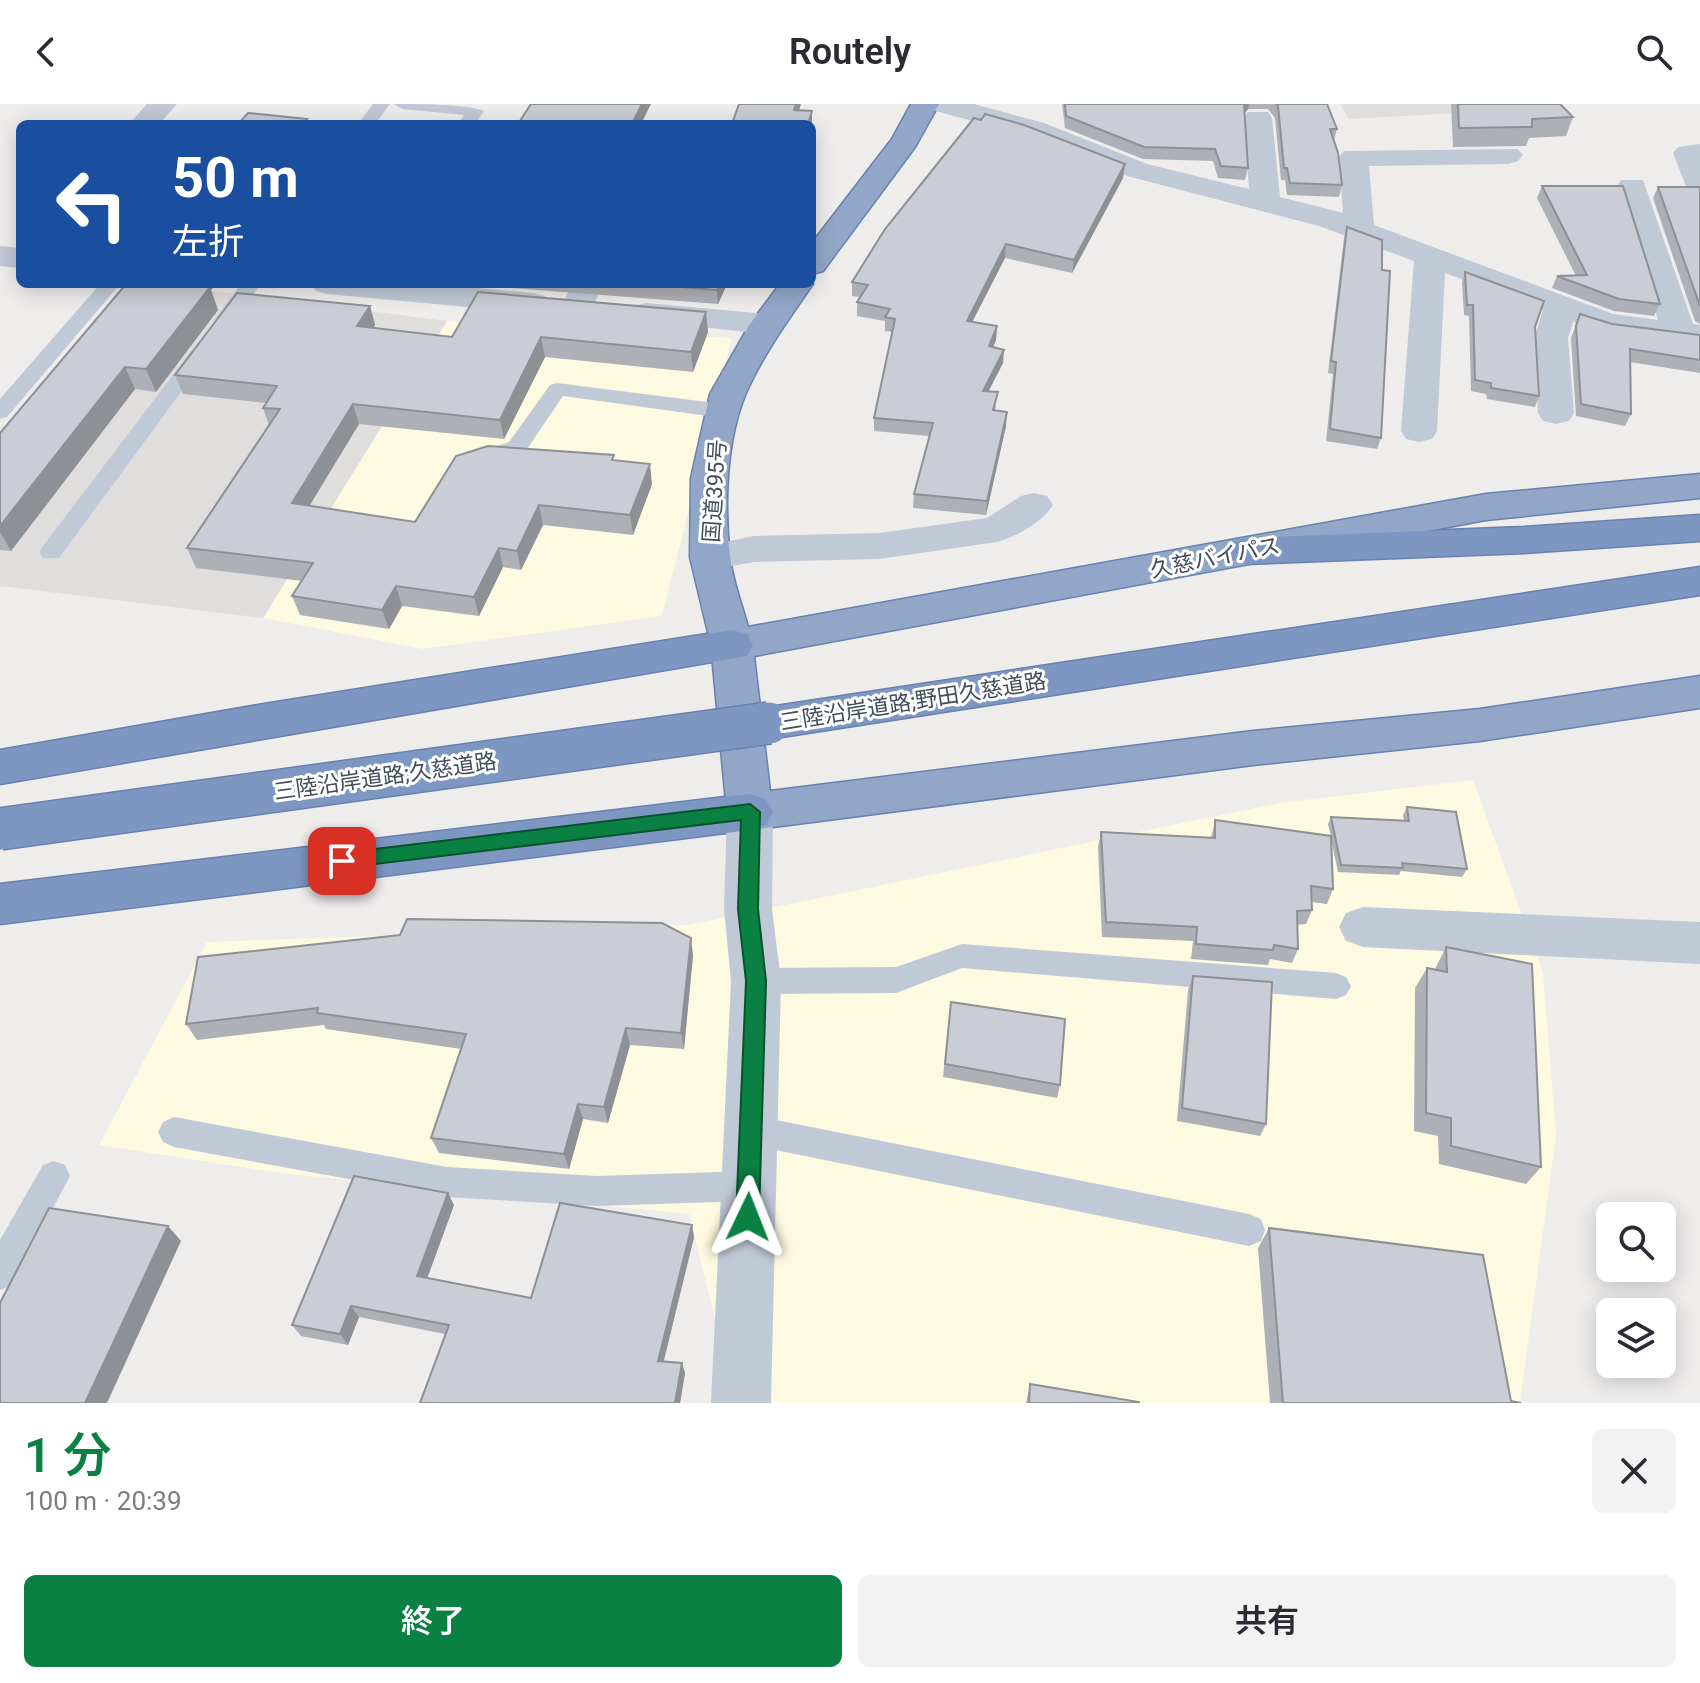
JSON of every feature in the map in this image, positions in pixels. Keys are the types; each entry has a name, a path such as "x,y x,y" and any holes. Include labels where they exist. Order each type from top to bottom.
{"highway":[{"path":"816,259 905,141 925,104"},
{"name":"国道395号","path":"750,812 732,645 710,557 710,478 728,394 767,324 794,288"},
{"name":"久慈バイパス","path":"732,645 916,615 1486,507 1700,486"},
{"path":"1246,551 1524,540 1700,528"},
{"name":"三陸沿岸道路;野田久慈道路","path":"1491,624 1700,581"},
{"name":"三陸沿岸道路;野田久慈道路","path":"769,723 1491,624 1700,608"},
{"path":"0,767 264,720 732,645"},
{"path":"0,904 1253,748 1480,725 1700,692"},
{"name":"三陸沿岸道路;久慈道路","path":"0,829 769,723"}],"street":[{"path":"147,120 163,104"},
{"path":"942,104 1034,129 1137,170 1359,229 1607,323 1690,334 1632,186"},
{"path":"1258,118 1265,204"},
{"path":"1700,153 1688,153 1700,188"},
{"path":"1359,229 1354,157 1508,155"},
{"path":"1419,431 1430,255"},
{"path":"415,288 582,295 767,324"},
{"path":"1556,413 1551,338 1561,305"},
{"path":"710,557 754,549 879,546 997,529 1034,505"},
{"path":"741,1403 756,981 748,909 750,812"},
{"path":"1363,927 1700,943"}],"lane":[{"path":"369,120 382,104"},
{"path":"402,104 476,111 469,120"},
{"path":"0,412 107,288"},
{"path":"51,552 248,288"},
{"path":"464,464 517,447 557,389 723,411"},
{"path":"756,981 896,980 962,956 1336,986"},
{"path":"751,1130 1249,1230"},
{"path":"174,1132 447,1182 597,1191 749,1186"},
{"path":"0,1273 54,1176"}],"shaded area":[{"path":"1340,104 1562,104 1551,108 1349,119"},
{"path":"155,288 190,288 447,321 263,618 0,586 0,440"},
{"path":"447,321 732,338 662,616 423,649 263,618"},
{"path":"1473,780 1543,973 1556,1135 1520,1403 736,1403 689,1214 280,1173 99,1145 207,942 688,925 1279,803"}],"building":[{"path":"531,104 642,104 634,120 521,120"},
{"path":"739,104 796,104 794,110 812,111 809,120 733,120"},
{"path":"1065,104 1244,104 1248,168 1221,166 1215,149 1144,147 1066,116"},
{"path":"1276,104 1327,104 1337,129 1330,129 1338,153 1342,185 1290,183 1287,168 1284,168"},
{"path":"1458,104 1560,104 1573,117 1532,119 1532,127 1459,128"},
{"path":"248,113 307,119 306,120 242,120"},
{"path":"985,114 1024,125 1125,164 1074,260 1006,244 967,321 997,326 989,346 1004,350 983,391 998,392 993,410 1007,412 987,501 914,494 933,423 874,418 895,319 885,317 890,309 857,302 868,285 852,282 885,229 974,118 981,120"},
{"path":"1542,186 1623,186 1660,304 1619,299 1557,276 1587,275"},
{"path":"1658,187 1700,187 1700,306"},
{"path":"1347,227 1382,240 1382,270 1390,271 1381,438 1330,429 1336,362 1331,361"},
{"path":"1465,272 1544,301 1535,327 1539,396 1491,388 1491,383 1475,380 1473,305 1467,305"},
{"path":"123,288 209,288 146,369 125,367 0,526 0,433"},
{"path":"478,292 706,312 691,352 541,337 500,420 353,404 292,503 415,522 456,456 488,446 614,455 612,460 650,464 630,515 539,505 517,551 499,548 474,597 396,586 382,610 292,596 313,563 187,548 280,409 263,408 277,386 175,375 237,293 370,306 357,326 452,337"},
{"path":"1580,314 1612,324 1700,335 1700,360 1630,349 1631,414 1581,404 1576,326"},
{"path":"1407,807 1456,812 1467,869 1402,863 1403,868 1341,865 1331,817 1409,821"},
{"path":"1215,820 1331,836 1333,889 1311,886 1312,910 1297,911 1298,949 1274,945 1273,950 1196,944 1197,927 1106,922 1101,832 1215,838"},
{"path":"407,919 662,923 691,938 681,1033 626,1028 604,1107 578,1104 564,1154 431,1138 466,1034 317,1013 318,1008 186,1024 198,957 400,935"},
{"path":"1446,947 1532,964 1541,1167 1451,1146 1451,1118 1426,1113 1427,968 1447,972"},
{"path":"1193,976 1272,982 1266,1124 1182,1108"},
{"path":"951,1002 1065,1019 1060,1085 945,1064"},
{"path":"354,1176 448,1193 417,1276 531,1298 560,1203 692,1225 658,1361 682,1363 675,1403 420,1403 449,1325 351,1306 340,1334 292,1325"},
{"path":"49,1208 168,1226 85,1403 0,1403 0,1303"},
{"path":"1269,1228 1483,1255 1511,1401 1521,1403 1283,1403"},
{"path":"1030,1384 1139,1402 1139,1403 1029,1403"}],"route":[{"path":"342,861 653,821 750,812 748,909 756,981 748,1217"}]}
